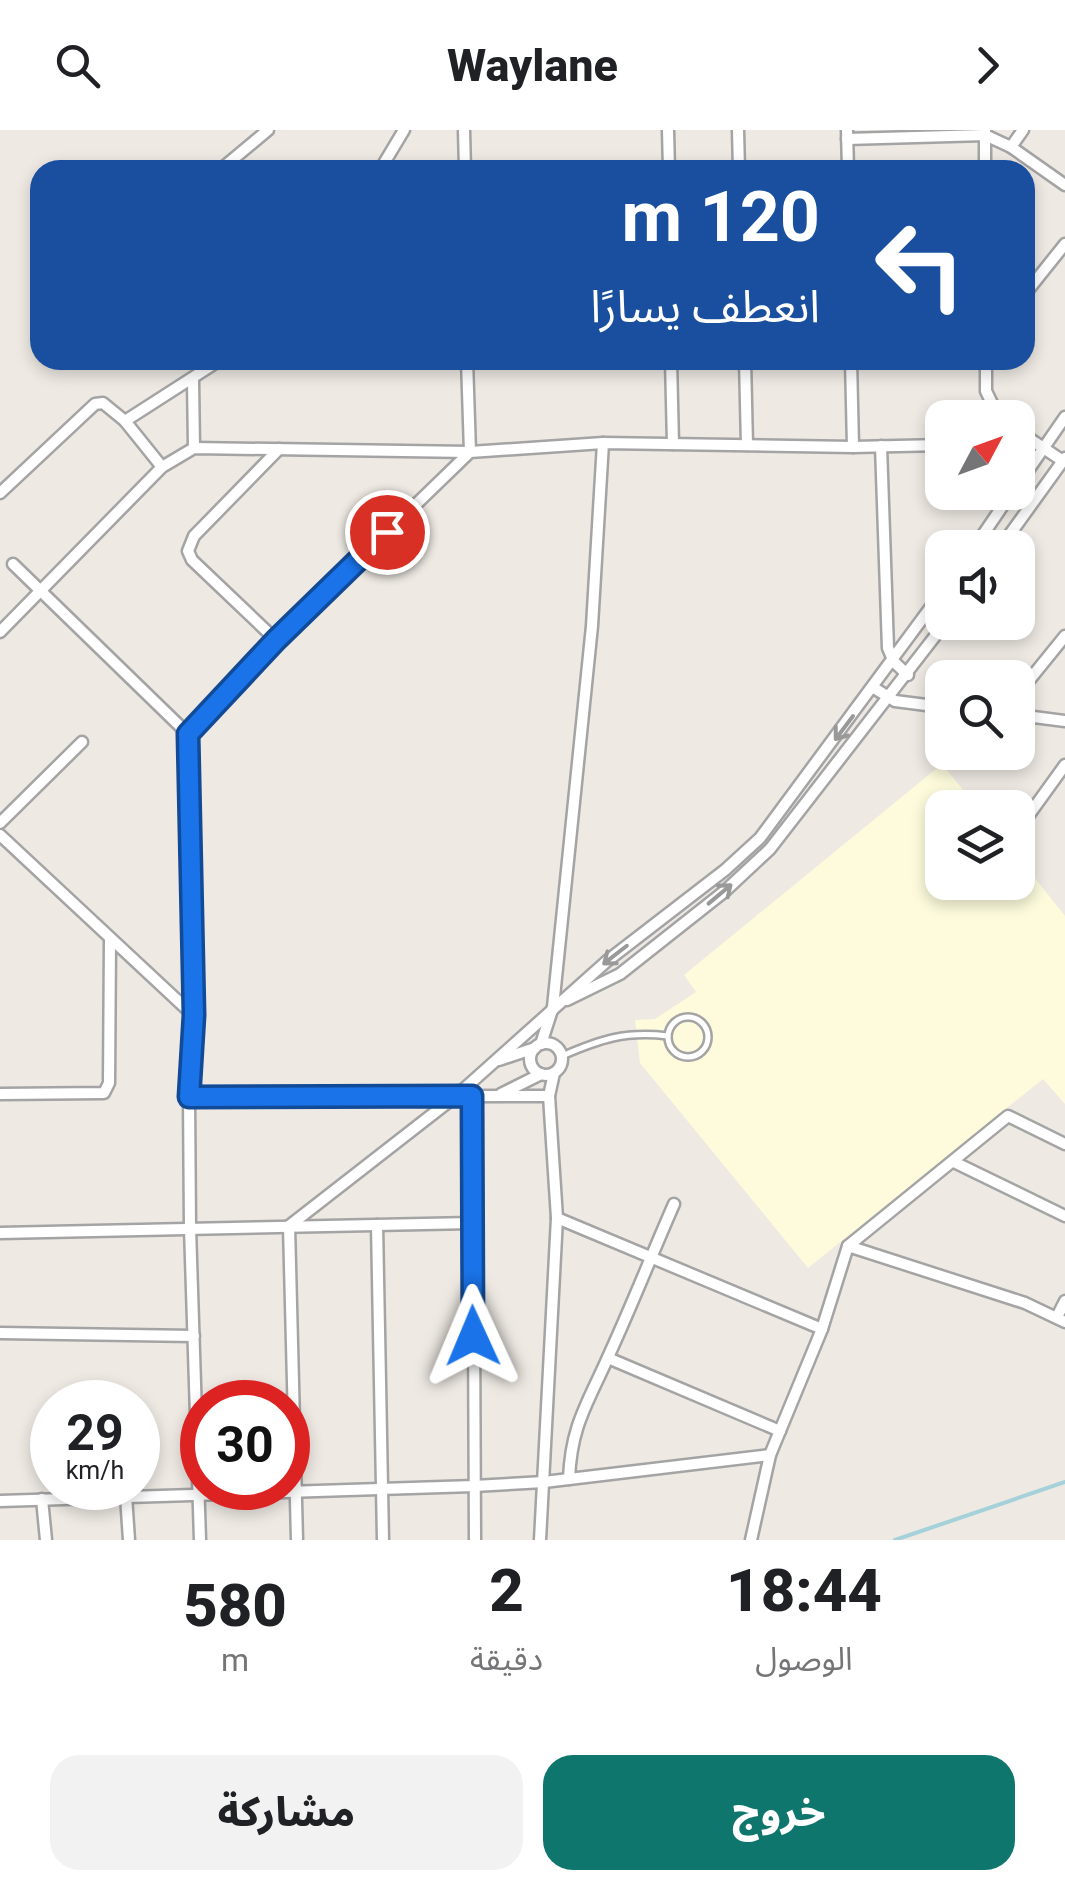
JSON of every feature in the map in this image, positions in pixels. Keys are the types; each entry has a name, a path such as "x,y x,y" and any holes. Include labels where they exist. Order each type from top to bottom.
{"street":[{"path":"232,160 268,130"},
{"path":"386,160 404,130"},
{"path":"464,130 465,160"},
{"path":"668,130 668,160"},
{"path":"738,130 740,160"},
{"path":"1010,147 1024,130"},
{"path":"985,133 985,160"},
{"path":"848,160 847,135 985,133 1029,160"},
{"path":"1035,164 1065,185"},
{"path":"1035,282 1065,244"},
{"path":"125,421 206,370"},
{"path":"195,1380 190,1228 189,1097 194,1015 188,734 276,640 470,452 468,370"},
{"path":"671,370 672,444"},
{"path":"745,370 747,445"},
{"path":"851,370 853,447"},
{"path":"986,370 986,390 991,400"},
{"path":"193,380 194,448"},
{"path":"0,493 94,404 103,403 125,421 162,467"},
{"path":"1035,454 1065,417"},
{"path":"541,1074 530,1059 553,1007 592,626 603,442"},
{"path":"0,632 162,467 194,448 470,452 603,442 925,445"},
{"path":"1013,530 1064,460 1035,442"},
{"path":"1035,445 1040,445"},
{"path":"881,446 888,648 894,662 908,675"},
{"path":"276,640 192,560 188,551 194,536 279,449"},
{"path":"13,564 188,734"},
{"path":"289,1226 456,1096 553,1007 760,838 925,617"},
{"path":"1035,673 1065,636"},
{"path":"553,1007 620,974 726,891 794,822 933,640"},
{"path":"874,688 890,699 925,704"},
{"path":"1035,717 1065,721"},
{"path":"0,823 82,742"},
{"path":"1035,806 1065,765"},
{"path":"0,835 194,1015"},
{"path":"0,1094 104,1093 109,1083 110,941"},
{"path":"490,1062 538,1046 554,1046 562,1056 554,1073 541,1074 495,1096"},
{"path":"540,1540 557,1218 549,1096 554,1073"},
{"path":"472,1096 475,1540"},
{"path":"189,1097 549,1096"},
{"path":"751,1540 770,1454 822,1330 848,1246 1008,1116 1065,1144"},
{"path":"954,1162 1065,1216"},
{"path":"569,1479 570,1445 580,1414 674,1204"},
{"path":"557,1218 822,1330"},
{"path":"0,1232 472,1224"},
{"path":"377,1225 382,1540"},
{"path":"289,1226 293,1380"},
{"path":"848,1246 1025,1303 1061,1320 1065,1301"},
{"path":"0,1333 194,1336"},
{"path":"608,1358 780,1430"},
{"path":"310,1493 544,1482 770,1454"},
{"path":"0,1501 30,1500"},
{"path":"43,1510 46,1540"},
{"path":"127,1510 129,1540"},
{"path":"199,1510 200,1540"},
{"path":"296,1510 297,1540"}],"lane":[{"path":"689,1017 699,1020 708,1038 698,1055 687,1057 670,1046 668,1036 679,1019 689,1017"},
{"path":"562,1056 593,1041 636,1032 668,1036"}],"shaded area":[{"path":"935,770 947,770 963,790 925,790 925,900 1035,900 1035,878 1065,916 1065,1104 1043,1079 808,1268 640,1063 635,1020 655,1019 696,992 684,975"}],"waterway":[{"path":"895,1540 1065,1482"}],"route":[{"path":"387,532 276,640 188,734 194,1015 189,1097 472,1096 473,1336"}]}
